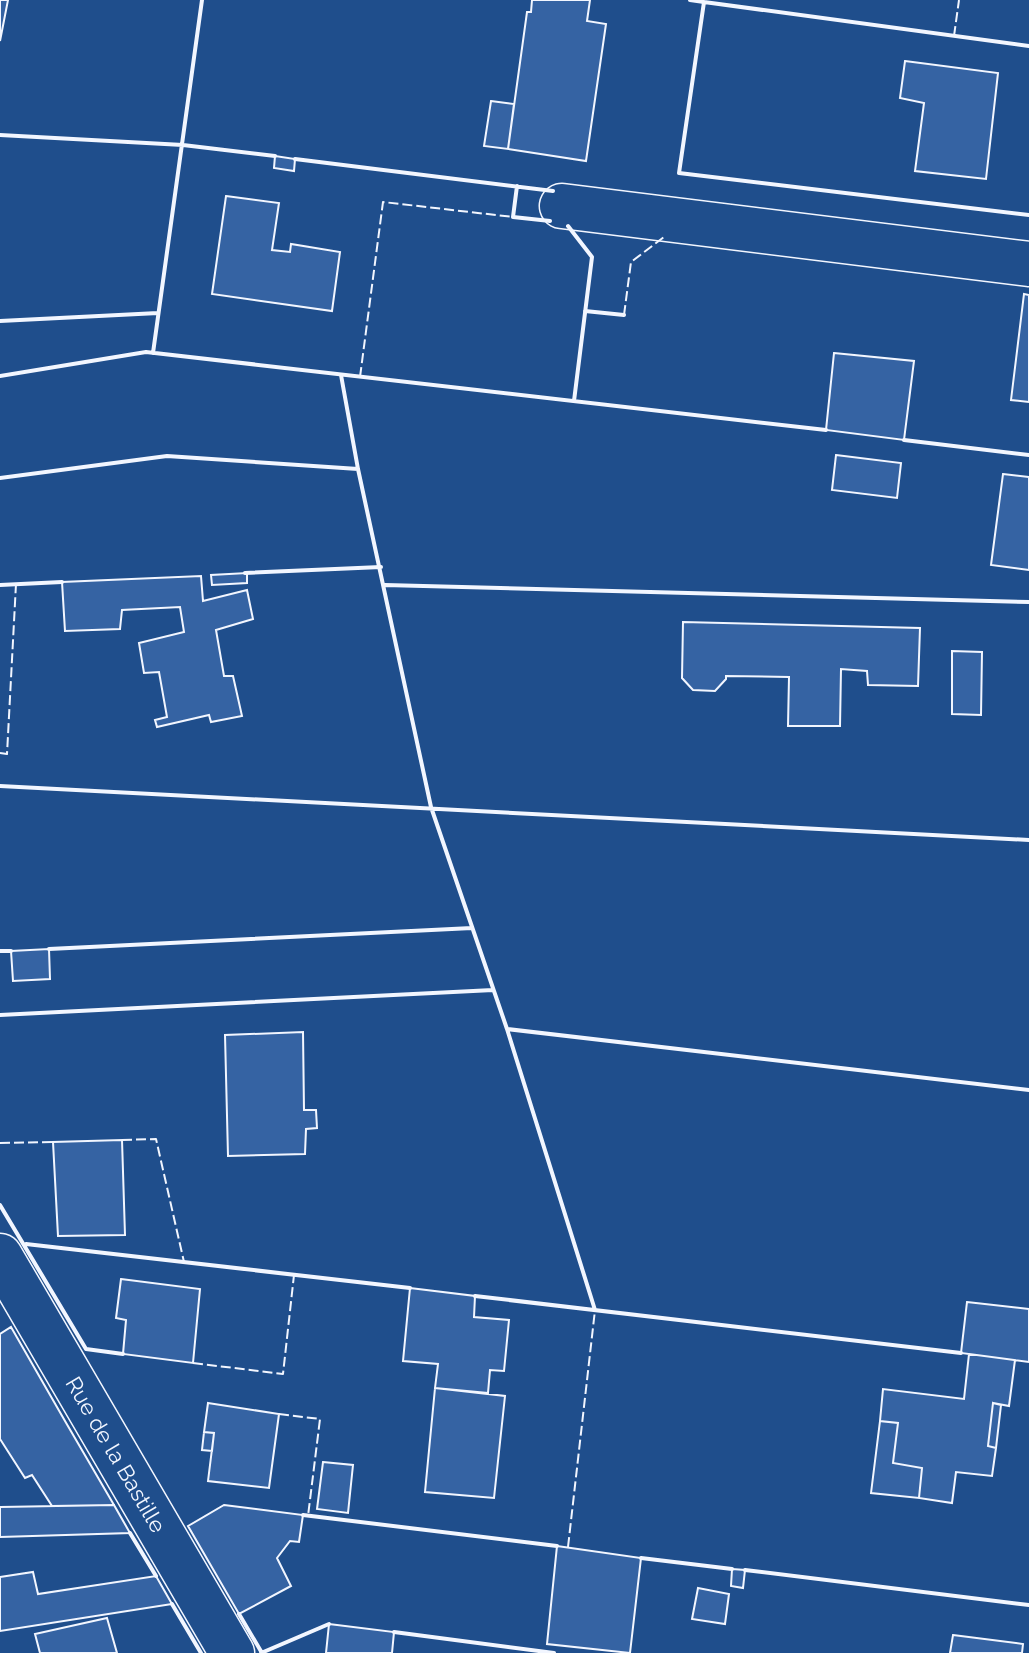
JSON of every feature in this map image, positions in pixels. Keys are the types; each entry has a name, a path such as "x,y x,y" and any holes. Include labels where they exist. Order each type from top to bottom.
{"street":[{"path":"562,206 1029,264"},
{"name":"Rue de la Bastille","path":"0,1256 232,1653"}],"building":[{"path":"0,0 8,0 0,41"},
{"path":"532,0 590,0 587,21 606,24 586,161 508,149 527,12 531,12"},
{"path":"905,61 998,73 986,179 915,171 924,103 900,98"},
{"path":"491,101 514,104 508,149 484,146"},
{"path":"275,156 295,159 294,171 274,168"},
{"path":"226,196 279,203 272,250 290,252 291,244 340,252 332,311 212,294"},
{"path":"1024,294 1029,295 1029,402 1011,400"},
{"path":"834,353 914,361 904,440 826,430"},
{"path":"836,455 901,463 897,498 832,490"},
{"path":"1003,474 1029,477 1029,570 991,565"},
{"path":"247,573 247,583 212,585 211,575"},
{"path":"201,576 203,601 247,590 253,619 216,630 224,676 233,676 242,716 211,722 209,715 157,727 155,720 167,717 159,672 144,673 139,643 184,632 180,607 122,610 120,629 65,631 62,582"},
{"path":"683,622 920,628 918,686 868,685 867,671 841,669 840,726 788,726 789,677 726,676 715,691 693,690 682,678"},
{"path":"952,651 982,652 981,715 952,714"},
{"path":"49,949 50,979 13,981 11,951"},
{"path":"303,1032 304,1110 316,1110 317,1128 306,1129 305,1154 228,1156 225,1035"},
{"path":"122,1140 125,1235 58,1236 53,1142"},
{"path":"121,1279 200,1289 193,1363 123,1354 126,1320 116,1318"},
{"path":"410,1288 475,1296 474,1317 509,1320 504,1371 490,1370 488,1393 435,1388 438,1364 403,1361"},
{"path":"967,1302 1029,1309 1029,1362 961,1353"},
{"path":"11,1327 114,1505 52,1506 32,1475 25,1478 0,1439 0,1334"},
{"path":"969,1354 1015,1360 1009,1406 993,1403 988,1446 996,1448 992,1476 956,1472 952,1503 919,1498 922,1468 893,1463 898,1423 880,1421 883,1389 964,1399"},
{"path":"435,1388 505,1396 494,1498 425,1492"},
{"path":"208,1403 279,1414 269,1488 208,1481 214,1433 204,1432"},
{"path":"993,1403 1001,1405 996,1448 988,1446"},
{"path":"880,1421 898,1423 893,1463 922,1468 919,1498 871,1493"},
{"path":"204,1432 214,1433 212,1451 202,1450"},
{"path":"323,1462 353,1465 348,1513 317,1509"},
{"path":"114,1505 130,1533 0,1537 0,1507"},
{"path":"224,1505 303,1515 299,1542 290,1541 277,1558 291,1586 239,1614 188,1526"},
{"path":"557,1546 641,1558 630,1653 547,1644"},
{"path":"732,1569 745,1570 743,1588 731,1586"},
{"path":"33,1572 38,1594 156,1576 172,1604 0,1631 0,1577"},
{"path":"698,1588 729,1594 725,1624 692,1619"},
{"path":"107,1618 117,1653 40,1653 35,1634"},
{"path":"329,1624 394,1632 392,1653 326,1653"},
{"path":"953,1635 1023,1644 1022,1653 950,1653"}],"fence":[{"path":"954,36 959,0"},
{"path":"360,377 383,202 513,217"},
{"path":"624,315 631,262 664,237"},
{"path":"0,753 7,754 16,584"},
{"path":"122,1140 156,1139 184,1262"},
{"path":"0,1143 53,1142"},
{"path":"193,1363 283,1374 294,1275"},
{"path":"568,1547 595,1310"},
{"path":"279,1414 320,1419 308,1516"}],"wall":[{"path":"153,353 202,0"},
{"path":"690,0 704,2 679,173 1029,215"},
{"path":"704,2 1029,46"},
{"path":"0,135 183,145 275,156"},
{"path":"295,159 553,191"},
{"path":"517,186 513,217 550,221"},
{"path":"568,226 592,257 574,401"},
{"path":"585,311 624,315"},
{"path":"0,321 158,313"},
{"path":"0,376 146,352 826,430"},
{"path":"341,375 358,469 431,807 507,1029 595,1310"},
{"path":"904,440 1029,455"},
{"path":"0,478 167,456 358,469"},
{"path":"245,573 381,567"},
{"path":"0,585 62,582"},
{"path":"385,585 1029,602"},
{"path":"0,786 1029,840"},
{"path":"49,949 472,928"},
{"path":"0,951 11,951"},
{"path":"0,1015 493,990"},
{"path":"507,1029 1029,1090"},
{"path":"0,1205 86,1349 123,1354"},
{"path":"26,1244 410,1288"},
{"path":"475,1296 961,1353"},
{"path":"303,1515 557,1546"},
{"path":"130,1533 156,1576"},
{"path":"641,1558 732,1569"},
{"path":"745,1570 1029,1605"},
{"path":"172,1604 201,1653"},
{"path":"239,1614 262,1653"},
{"path":"261,1653 329,1624"},
{"path":"394,1632 554,1653"}]}
